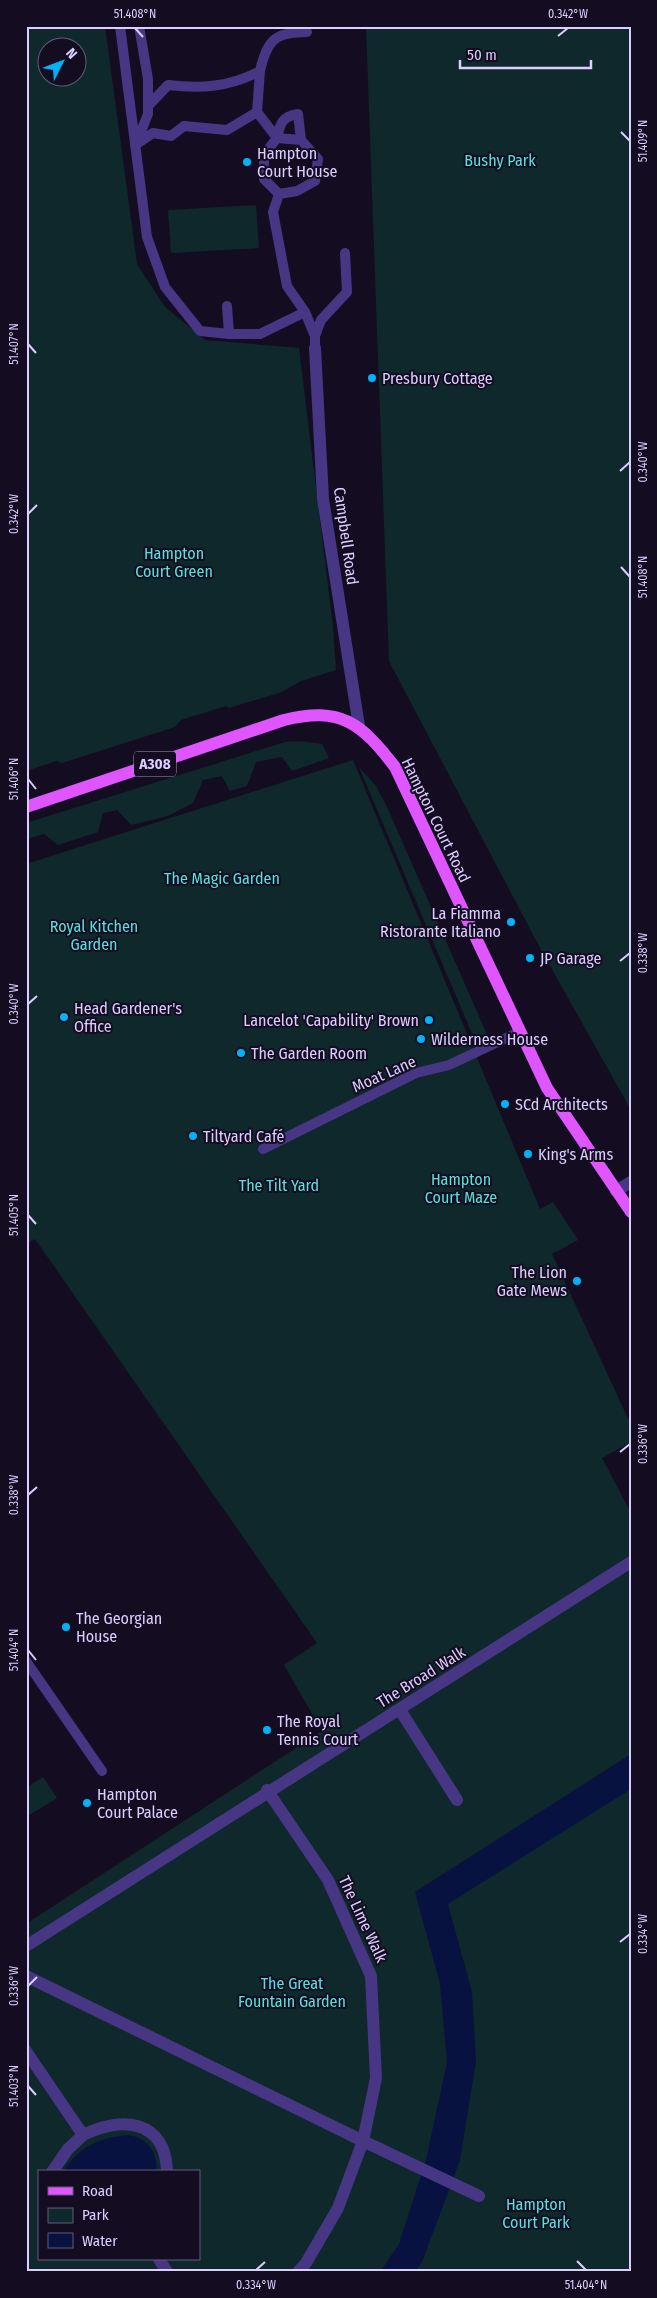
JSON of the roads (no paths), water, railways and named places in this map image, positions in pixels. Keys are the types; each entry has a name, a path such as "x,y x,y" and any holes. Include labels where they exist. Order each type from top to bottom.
{"main road":[{"name":"Hampton Court Road","path":"26,807 284,720 317,714 336,717 359,726 378,744 394,767 547,1088 631,1212"}],"street":[{"name":"Campbell Road","path":"315,342 323,499 359,726"},
{"path":"616,1191 631,1182"},
{"name":"The Broad Walk","path":"26,1946 267,1790 400,1710 631,1562"},
{"path":"400,1710 457,1800"},
{"name":"The Lime Walk","path":"267,1790 328,1880 371,1976 376,2078 363,2141 338,2208 306,2263 298,2272"},
{"path":"26,1976 479,2196"},
{"path":"26,2051 83,2135"},
{"path":"53,2170 68,2149 83,2135 98,2128 117,2124 140,2126 158,2139 166,2157 167,2170"},
{"path":"160,2260 167,2272"}],"lane":[{"path":"120,26 147,237 165,287 200,331 229,334 260,334 305,312"},
{"path":"135,145 148,114 148,79 139,26"},
{"path":"301,140 278,138 257,112 260,71 264,54 272,40 288,32 307,32"},
{"path":"148,106 168,85 193,88 221,86 260,71"},
{"path":"135,145 153,134 171,136 184,126 227,130 257,112"},
{"path":"298,114 301,140 318,159 315,181 297,191 279,194 264,179 264,154 278,138 280,123 288,116 298,114"},
{"path":"279,194 273,212 287,286 305,312 315,342"},
{"path":"315,342 321,320 347,292 345,253"},
{"path":"227,306 229,334"},
{"name":"Moat Lane","path":"263,1149 416,1073 449,1065 520,1032"},
{"path":"26,1660 102,1772"}],"water":[{"path":"631,1754 631,1789 448,1904 472,1992 476,2061 460,2160 422,2262 415,2272 380,2272 399,2244 426,2160 447,2062 440,1984 415,1892"},
{"path":"129,2135 146,2143 154,2153 156,2170 64,2170 83,2150 99,2141"}],"place":[{"name":"Hampton Court House","path":"247,162"},
{"name":"Presbury Cottage","path":"372,378"},
{"name":"La Fiamma Ristorante Italiano","path":"511,922"},
{"name":"JP Garage","path":"530,958"},
{"name":"Head Gardener's Office","path":"64,1017"},
{"name":"Lancelot 'Capability' Brown","path":"429,1020"},
{"name":"Wilderness House","path":"421,1039"},
{"name":"The Garden Room","path":"241,1053"},
{"name":"SCd Architects","path":"505,1104"},
{"name":"Tiltyard Café","path":"193,1136"},
{"name":"King's Arms","path":"528,1154"},
{"name":"The Lion Gate Mews","path":"577,1281"},
{"name":"The Georgian House","path":"66,1627"},
{"name":"The Royal Tennis Court","path":"267,1730"},
{"name":"Hampton Court Palace","path":"87,1803"}],"park label":[{"name":"Bushy Park","path":"500,160"},
{"name":"Hampton Court Green","path":"174,562"},
{"name":"The Magic Garden","path":"222,878"},
{"name":"Royal Kitchen Garden","path":"94,935"},
{"name":"The Tilt Yard","path":"279,1185"},
{"name":"Hampton Court Maze","path":"461,1188"},
{"name":"The Great Fountain Garden","path":"292,1992"},
{"name":"Hampton Court Park","path":"536,2213"}]}
